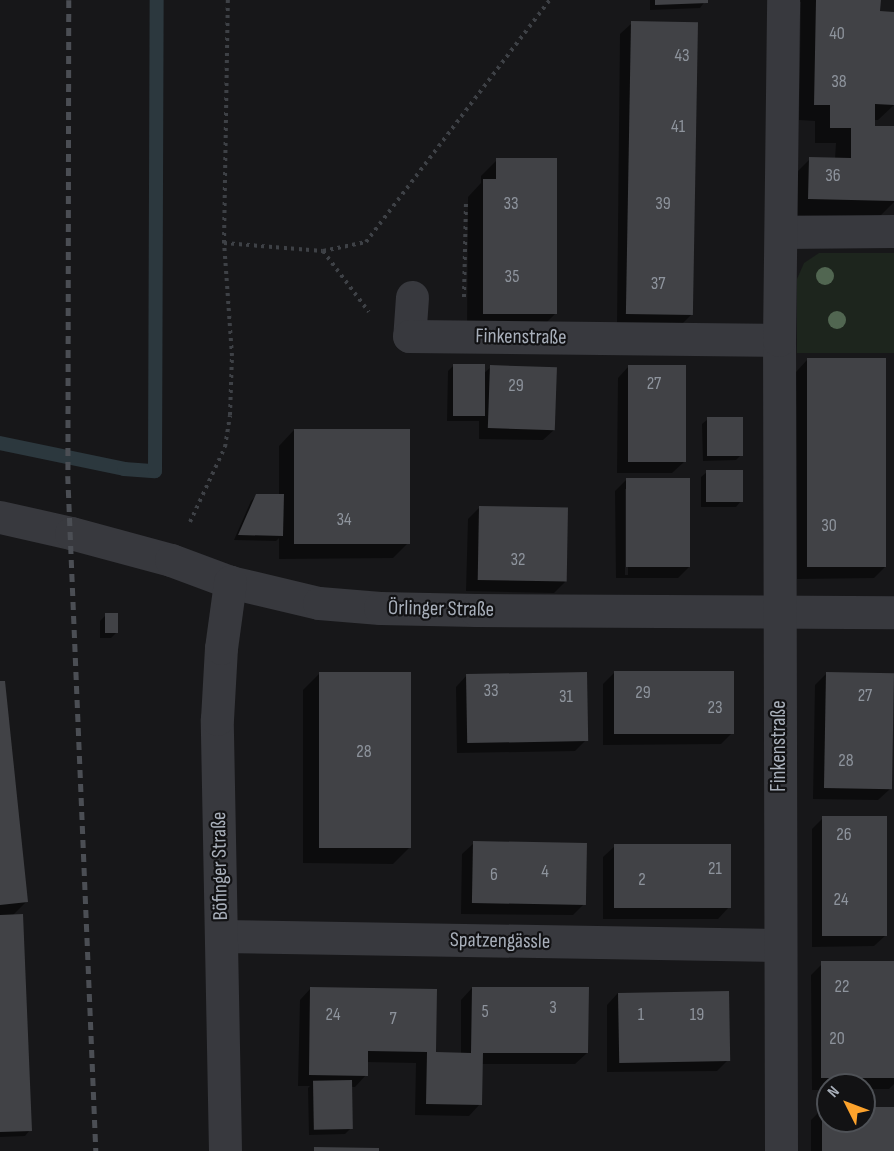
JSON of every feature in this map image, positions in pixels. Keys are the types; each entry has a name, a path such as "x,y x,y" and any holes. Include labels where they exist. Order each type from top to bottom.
{"street":[{"name":"Finkenstraße","path":"781,1151 779,340 783,0"},
{"path":"781,232 894,231"},
{"path":"409,336 412,297"},
{"name":"Finkenstraße","path":"409,336 779,340"},
{"name":"Örlinger Straße","path":"0,518 171,560 230,582 319,603 380,608 894,612"},
{"name":"Böfinger Straße","path":"225,1151 217,719 221,648 230,582"},
{"name":"Spatzengässle","path":"221,936 780,945"}],"path":[{"path":"171,560 212,479 225,447 230,415 232,356 224,243 228,0"},
{"path":"224,243 323,251 366,242 550,0"},
{"path":"464,337 466,204"},
{"path":"323,251 386,336 409,336"}],"shaded area":[{"path":"819,253 894,253 894,353 797,353 797,279 804,263"}],"building":[{"path":"655,0 708,0 708,3 655,5"},
{"path":"816,0 881,0 880,11 894,12 894,105 875,104 875,126 894,126 894,201 808,199 809,157 851,158 851,128 830,128 830,105 814,105"},
{"path":"631,21 698,22 693,315 626,314"},
{"path":"496,158 557,158 557,314 483,314 483,179 496,179"},
{"path":"807,358 886,358 886,567 807,567"},
{"path":"453,364 485,364 485,416 453,416"},
{"path":"490,365 557,367 555,430 488,428"},
{"path":"628,365 686,365 686,462 628,462"},
{"path":"707,417 743,417 743,456 707,456"},
{"path":"294,429 410,429 410,544 294,544"},
{"path":"706,470 743,470 743,502 706,502"},
{"path":"626,478 690,478 690,567 626,567"},
{"path":"256,494 284,494 283,536 238,535"},
{"path":"479,506 568,508 567,582 478,580"},
{"path":"105,613 118,613 118,633 105,633"},
{"path":"614,671 734,671 734,734 614,734"},
{"path":"319,672 411,672 411,848 319,848"},
{"path":"587,672 588,741 467,743 466,674"},
{"path":"826,672 894,673 892,789 824,788"},
{"path":"0,681 5,681 28,902 0,905"},
{"path":"822,816 887,816 887,936 822,936"},
{"path":"473,841 587,843 586,905 472,903"},
{"path":"614,844 731,844 731,908 614,908"},
{"path":"23,914 32,1131 0,1132 0,915"},
{"path":"821,961 894,961 894,1078 876,1078 876,1073 821,1073"},
{"path":"310,987 437,989 436,1052 471,1053 472,987 589,987 588,1053 483,1053 482,1105 426,1104 427,1052 368,1051 368,1076 309,1075"},
{"path":"729,991 730,1061 619,1063 618,993"},
{"path":"352,1080 353,1129 314,1130 313,1081"},
{"path":"876,1107 894,1107 894,1151 822,1151 822,1133 876,1133"},
{"path":"314,1147 379,1148 379,1151 314,1151"}],"waterway":[{"path":"0,443 124,469 155,471 157,0"}],"railway":[{"path":"69,0 68,476 96,1151"}]}
